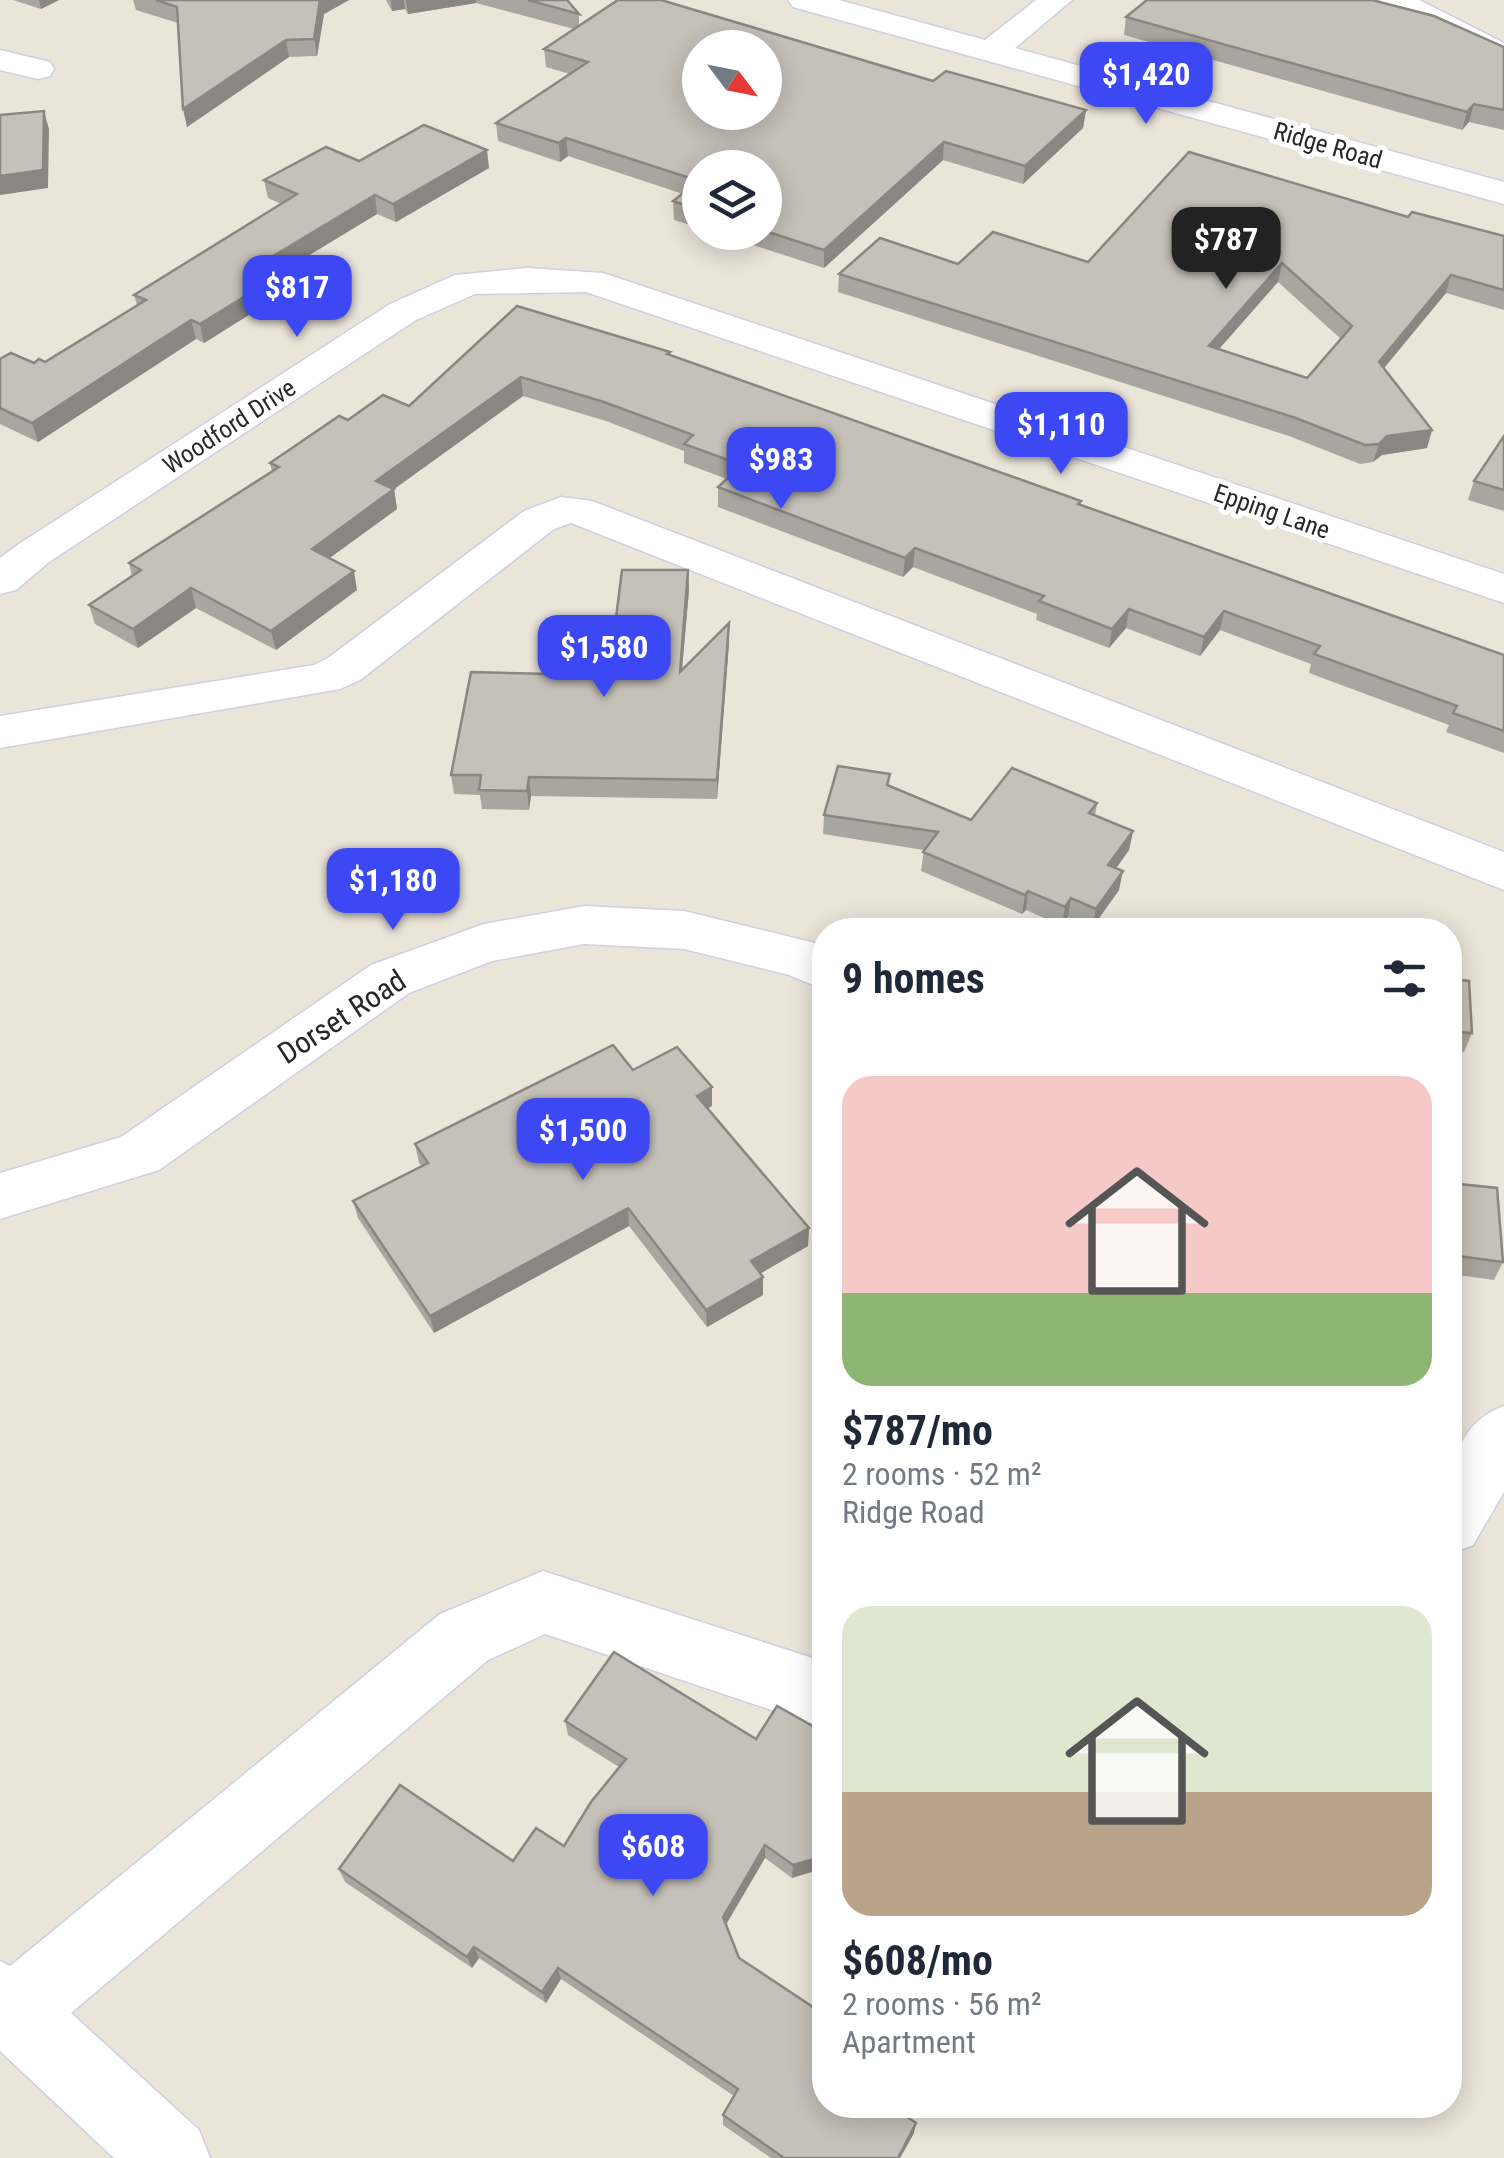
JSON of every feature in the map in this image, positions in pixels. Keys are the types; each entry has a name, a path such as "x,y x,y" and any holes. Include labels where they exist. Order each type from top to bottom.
{"street":[{"name":"Ridge Road","path":"804,0 1504,194"},
{"path":"991,51 1056,0"},
{"path":"1395,0 1504,56"},
{"path":"0,60 38,69"},
{"name":"Woodford Drive","path":"0,580 403,312 468,283 527,279 590,281 641,298"},
{"name":"Epping Lane","path":"641,298 1504,589"},
{"path":"0,732 324,678 344,668 540,520 561,510 576,510 1504,872"},
{"name":"Dorset Road","path":"0,1196 138,1154 390,979 484,943 584,925 684,930 812,964"},
{"path":"1462,1504 1504,1434"},
{"path":"172,2158 6,2006 464,1637 544,1602 812,1691"}],"building":[{"path":"156,0 320,0 314,39 286,40 183,109 177,7"},
{"path":"528,0 567,0 579,14"},
{"path":"618,0 661,0 762,30 682,30 682,130 782,130 782,36 933,81 946,71 1086,110 1025,166 944,142 824,250 782,236 782,150 682,150 682,176 566,138 559,143 496,123 588,62 544,49"},
{"path":"1147,0 1372,0 1434,16 1504,47 1504,110 1474,104 1467,112 1126,17"},
{"path":"44,111 43,170 0,176 0,115"},
{"path":"424,125 487,150 393,204 375,195 270,258 291,268 200,324 191,320 32,423 0,408 0,359 11,353 34,363 39,359 45,362 146,300 134,295 297,194 264,180 326,147 359,161"},
{"path":"1189,152 1408,217 1412,212 1504,236 1504,290 1451,275 1379,362 1432,430 1387,436 1379,444 1365,445 1293,417 839,274 880,238 958,264 993,232 1088,262","holes":["1282,263 1352,326 1307,378 1209,346"]},
{"path":"517,306 670,352 667,354 1504,655 1504,731 1453,713 1457,706 1314,654 1320,646 1224,611 1204,637 1129,609 1112,629 1039,601 1044,596 915,548 905,558 718,487 742,465 684,444 693,435 521,377 376,481 394,489 312,549 354,571 271,631 191,588 133,629 89,605 141,570 129,563 279,467 270,463 339,416 348,420 383,395 409,406"},
{"path":"1504,436 1504,490 1474,481"},
{"path":"622,570 688,570 680,672 729,623 717,780 529,777 527,791 479,790 481,775 451,775 471,672 551,674 559,617 616,618"},
{"path":"838,766 890,774 887,785 971,820 1012,768 1097,803 1089,813 1133,831 1108,865 1123,871 1096,909 1071,898 1065,907 1028,891 1025,895 923,852 938,832 824,815"},
{"path":"1462,980 1469,981 1472,1033 1462,1032"},
{"path":"613,1045 633,1070 677,1047 712,1087 697,1096 809,1228 751,1261 763,1277 706,1310 628,1208 430,1316 353,1201 428,1163 415,1144"},
{"path":"1462,1184 1497,1188 1503,1262 1462,1257"},
{"path":"614,1652 756,1739 777,1706 812,1726 812,1860 793,1865 765,1845 723,1917 739,1958 812,2006 812,2118 908,2118 916,2123 898,2158 784,2158 723,2115 738,2089 558,1968 542,1992 474,1947 467,1957 339,1869 400,1785 513,1861 536,1828 564,1846 591,1802 626,1759 565,1721"}]}
